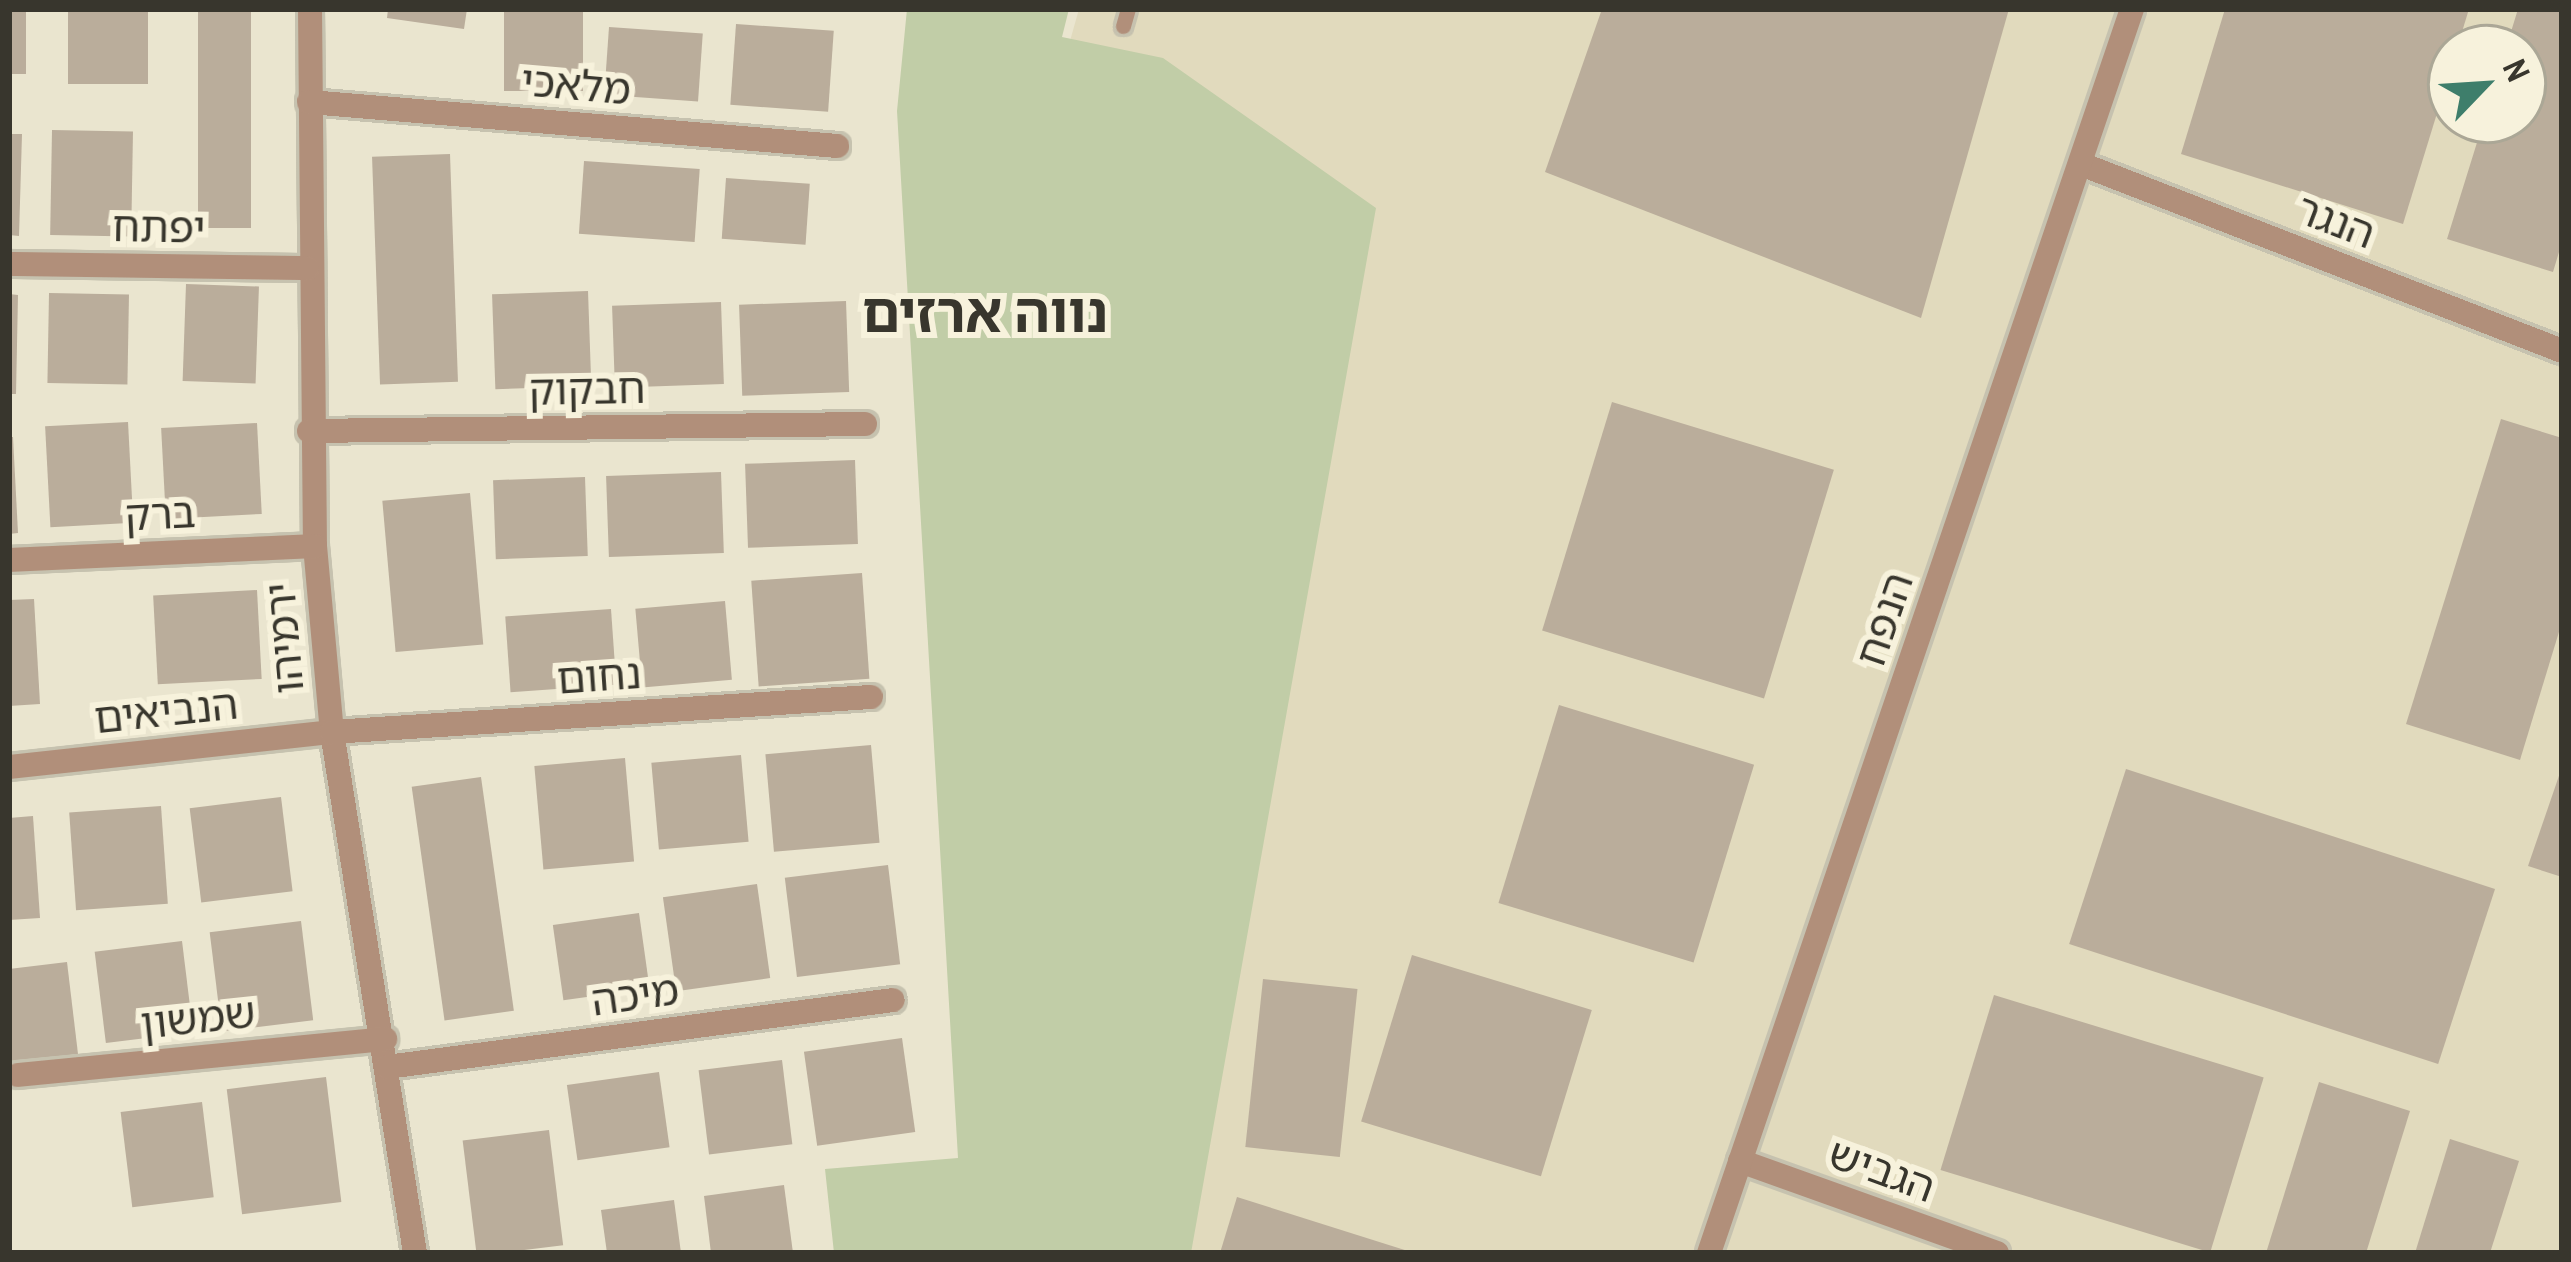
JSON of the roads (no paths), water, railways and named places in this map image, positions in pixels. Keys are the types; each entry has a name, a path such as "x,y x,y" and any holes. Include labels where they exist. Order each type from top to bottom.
{"street":[{"name":"ירמיהו","path":"310,9 307,268 315,546 332,732 385,1039 415,1253"},
{"name":"הנפח","path":"1709,1253 2132,9"},
{"name":"מלאכי","path":"309,102 837,146"},
{"name":"הנגר","path":"2081,164 2562,351"},
{"name":"יפתח","path":"9,264 307,268"},
{"name":"חבקוק","path":"309,431 866,424"},
{"name":"ברק","path":"9,560 315,546"},
{"name":"נחום","path":"332,732 871,697"},
{"name":"הנביאים","path":"9,767 332,732"},
{"name":"מיכה","path":"387,1067 893,1000"},
{"name":"שמשון","path":"18,1075 385,1039"},
{"name":"הגביש","path":"1740,1161 1997,1253"}],"lane":[{"path":"1123,26 1128,9"}],"district":[{"name":"נווה ארזים","path":"985,313"}]}
